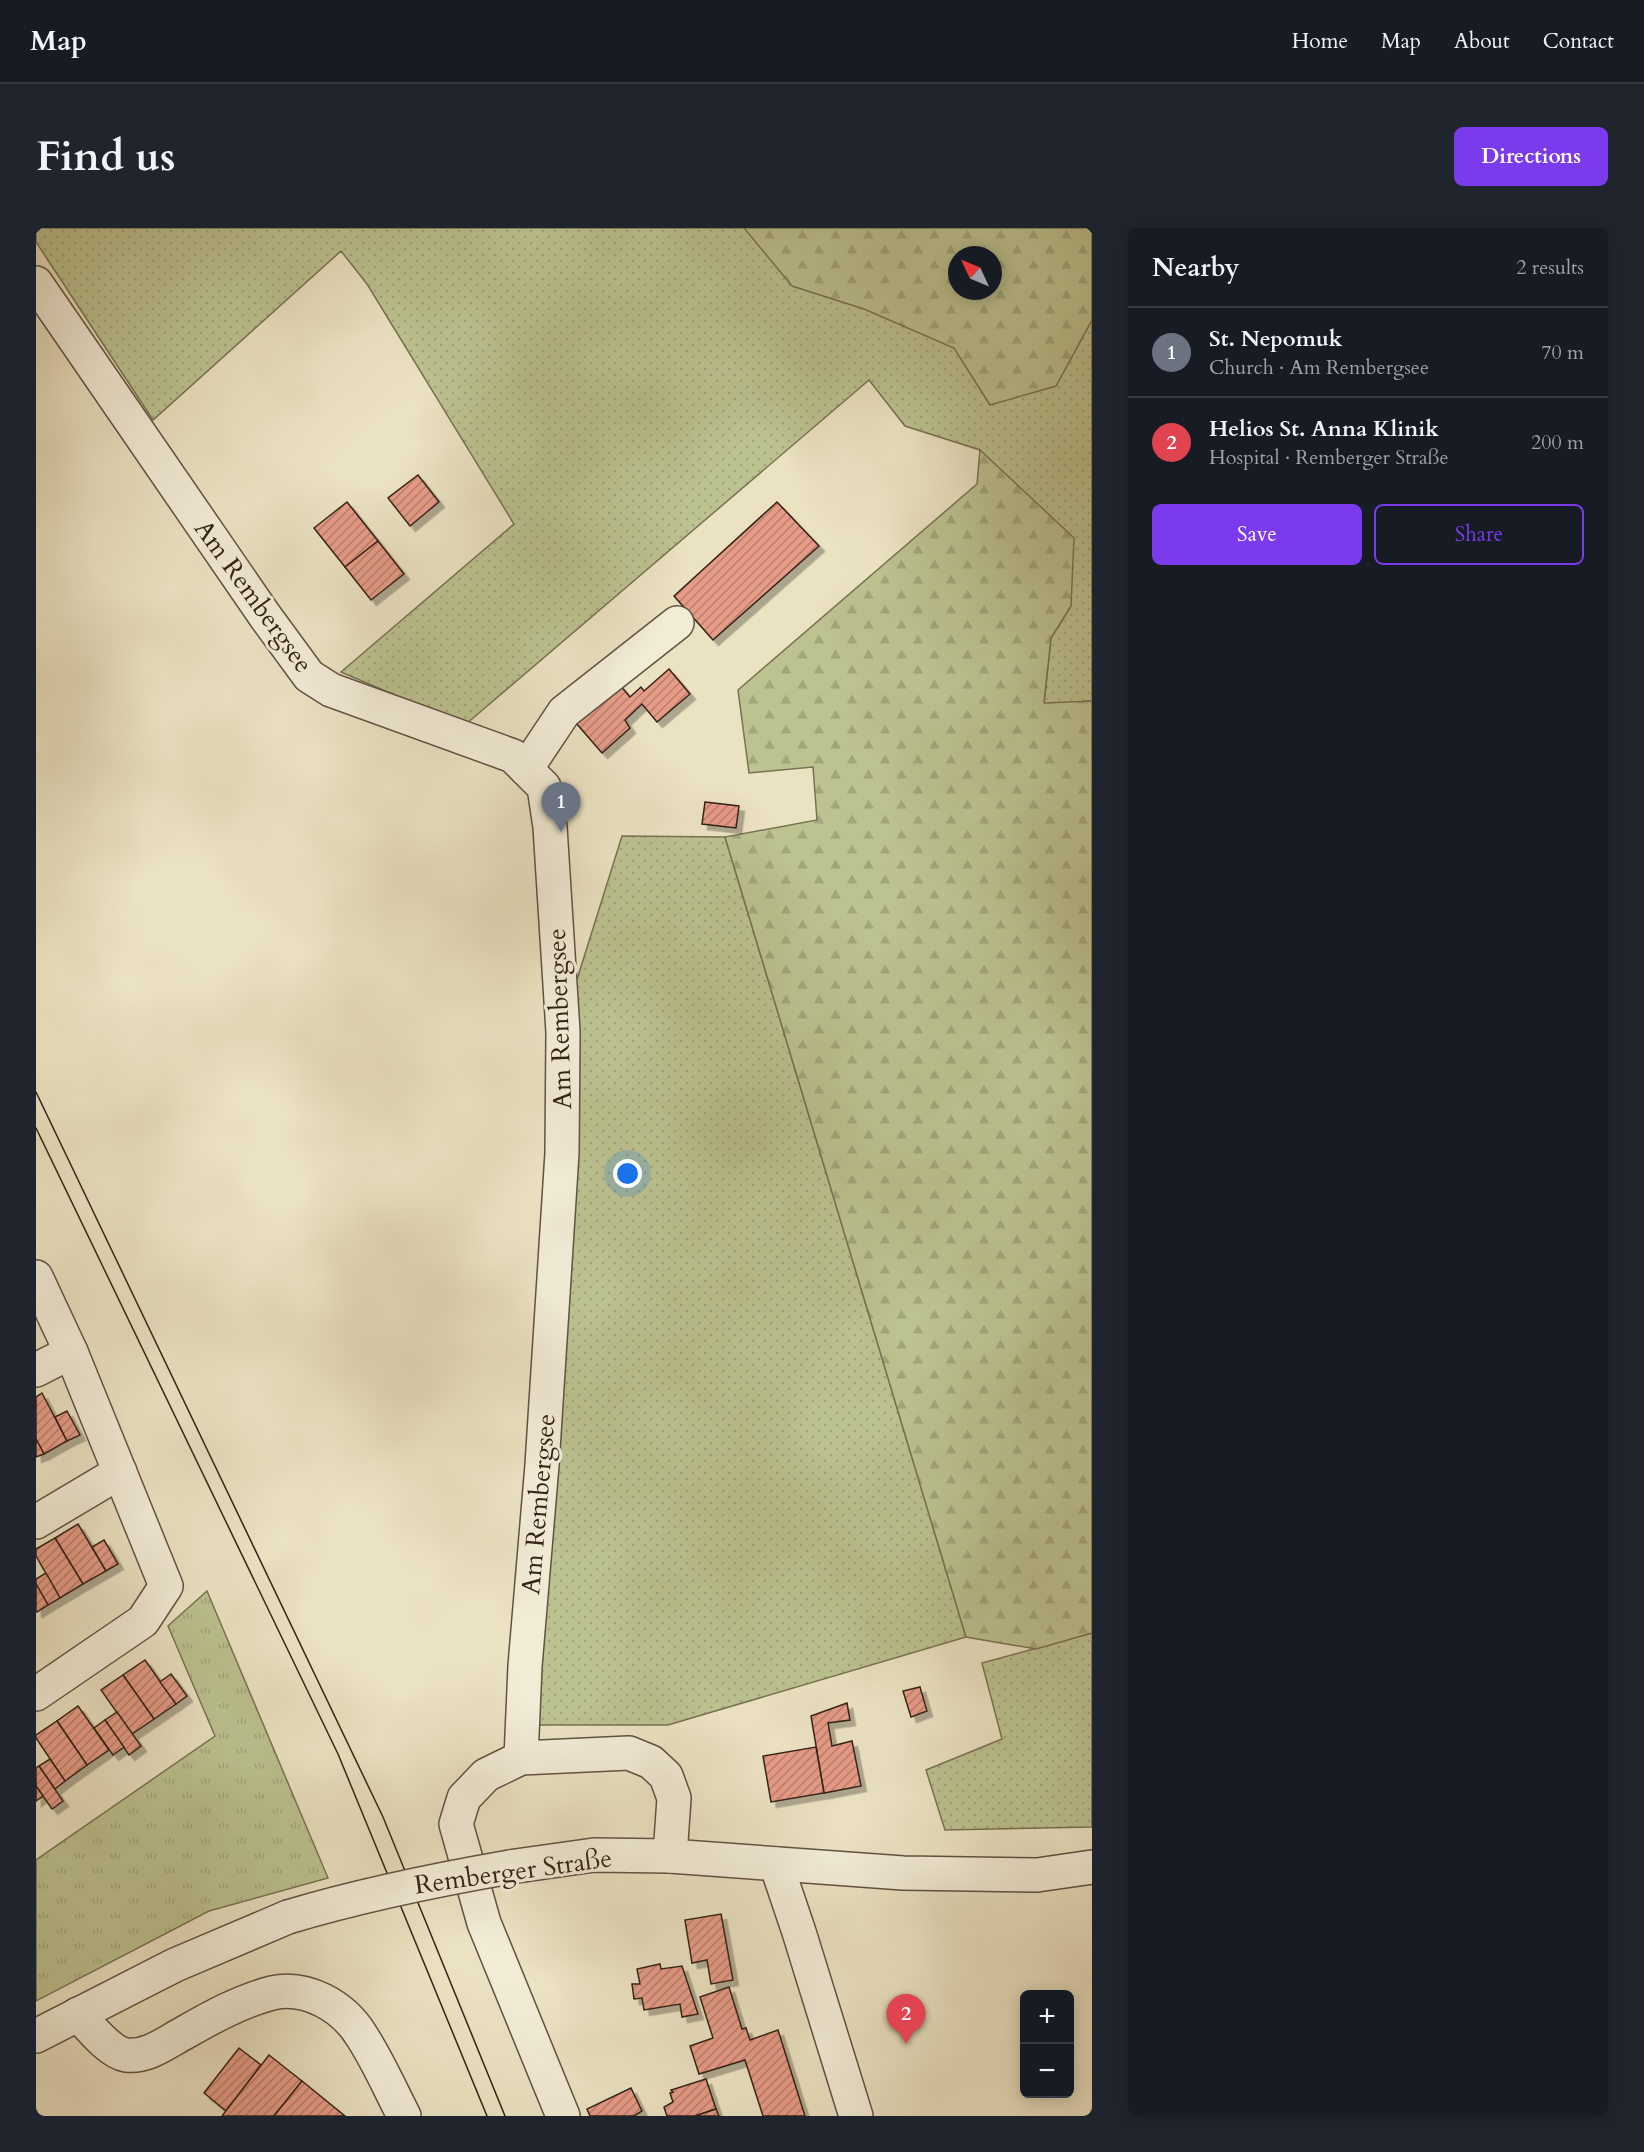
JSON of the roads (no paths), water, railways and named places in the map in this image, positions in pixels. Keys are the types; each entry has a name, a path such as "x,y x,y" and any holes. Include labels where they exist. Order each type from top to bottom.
{"street":[{"name":"Am Rembergsee","path":"36,283 265,616 309,676 330,690 513,756 544,787 550,827 563,1032 561,1164 542,1465 525,1666 521,1758"},
{"path":"526,769 564,712 677,623"},
{"path":"36,1277 71,1352 166,1586 143,1621 36,1694"},
{"path":"36,1370 71,1352"},
{"path":"36,1522 120,1472"},
{"path":"563,2116 484,1923 456,1824 464,1798 486,1775 521,1758 629,1753 651,1762 666,1776 674,1798 670,1856"},
{"name":"Remberger Straße","path":"36,2036 175,1965 288,1917 347,1899 442,1878 510,1867 594,1855 670,1856 903,1873 1037,1875 1092,1867"},
{"path":"776,1864 856,2116"},
{"path":"78,2014 105,2043 124,2055 147,2054 222,2012 273,1993 299,1993 324,1999 345,2015 361,2034 404,2116"}],"tram line":[{"path":"36,1092 383,1817 505,2116"},
{"path":"36,1128 338,1754 487,2116"}],"place":[{"name":"St. Nepomuk","path":"561,832"},
{"name":"Helios St. Anna Klinik","path":"906,2044"}]}
